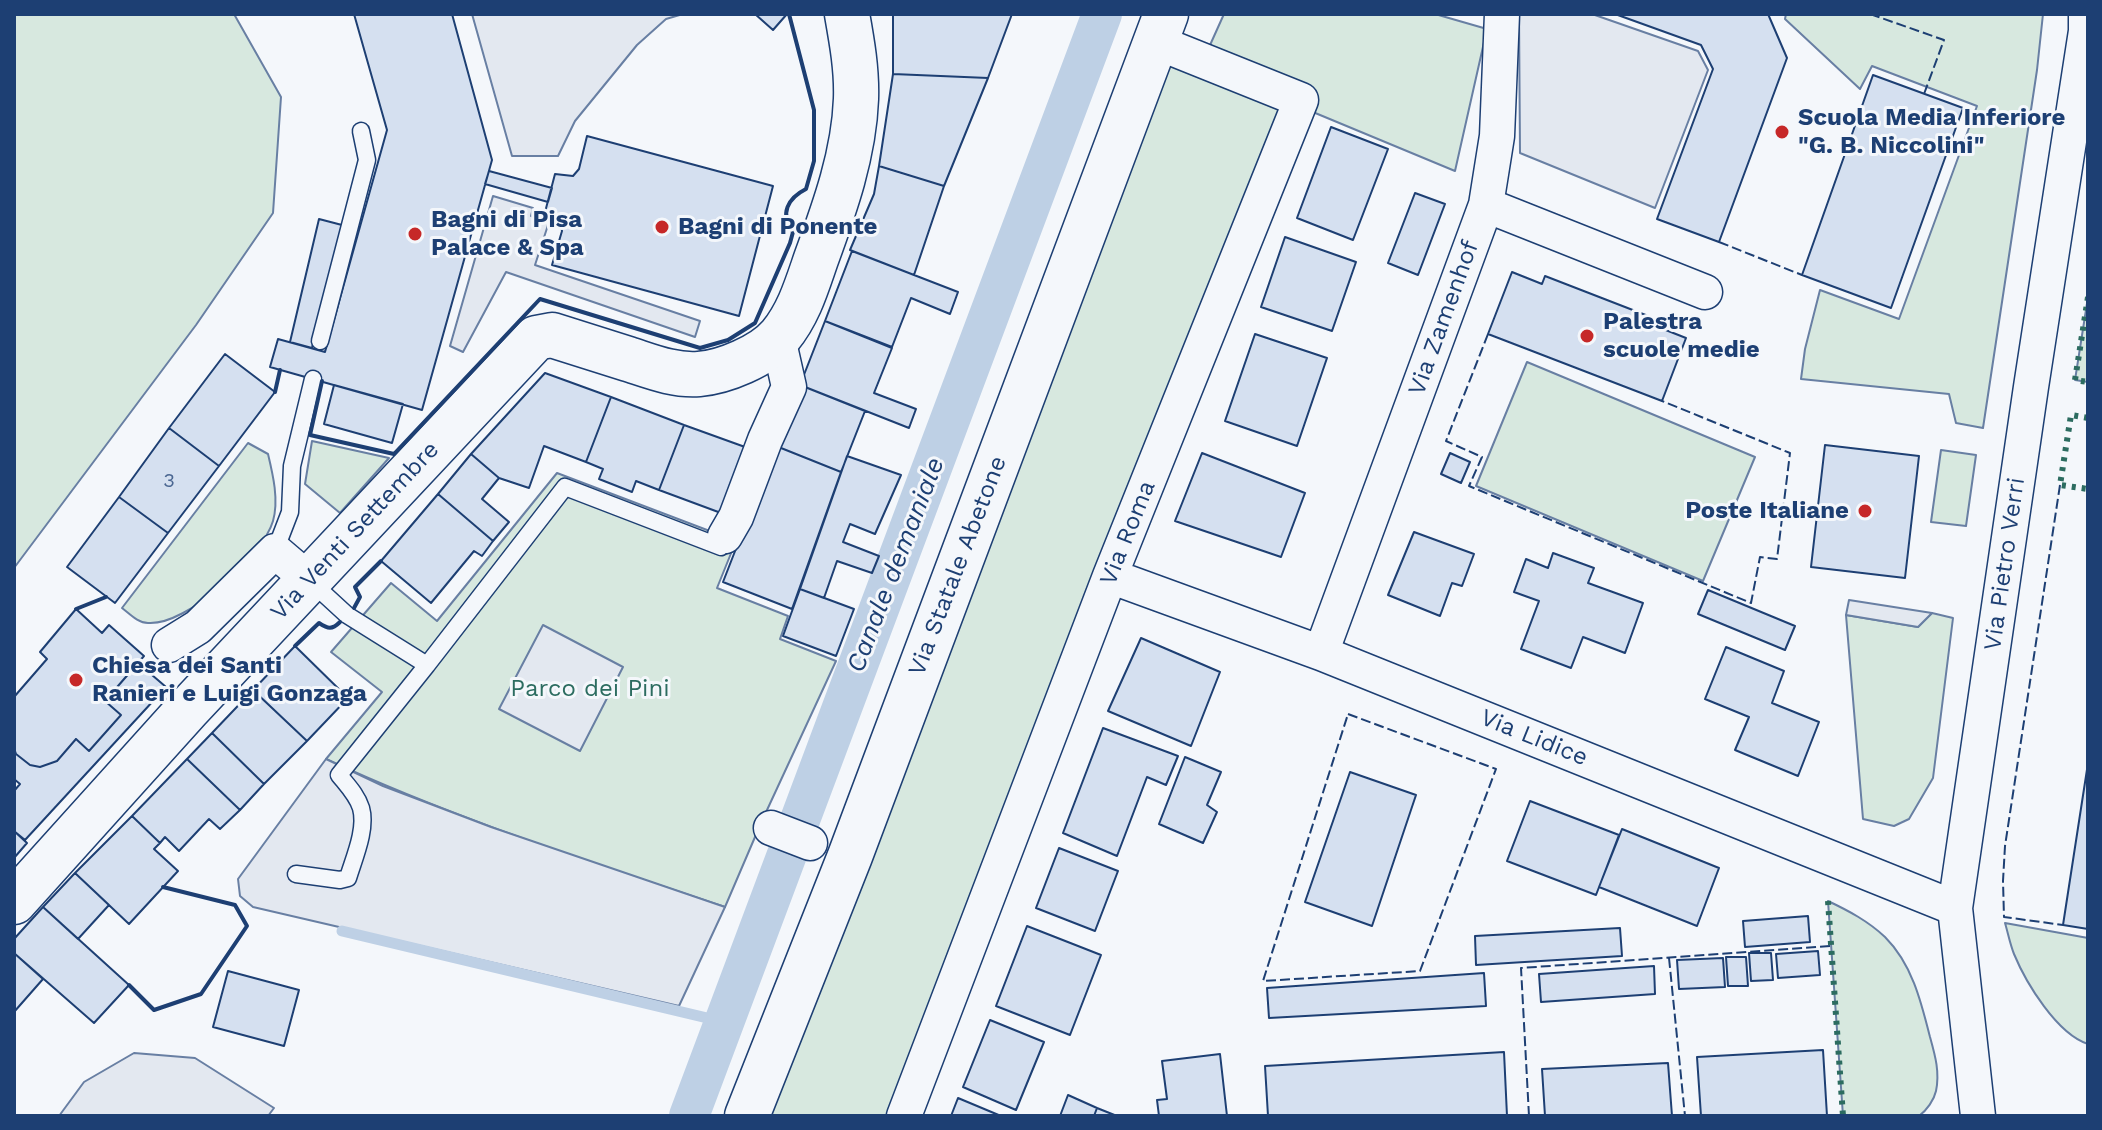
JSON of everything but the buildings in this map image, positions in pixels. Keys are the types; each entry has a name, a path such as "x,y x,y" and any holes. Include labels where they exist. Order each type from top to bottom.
{"street":[{"path":"723,542 789,387 778,338 802,299 832,215 853,129 856,77 847,14"},
{"name":"Via Zamenhof","path":"1321,653 1486,205 1497,136 1498,15"},
{"name":"Via Pietro Verri","path":"1978,1116 1955,908 2006,551 2076,186 2087,25"},
{"name":"Via Roma","path":"904,1116 1110,576 1301,100 1160,28"},
{"name":"Via Statale Abetone","path":"747,1116 850,856 1160,28"},
{"path":"1486,205 1705,292"},
{"name":"Via Venti Settembre","path":"14,902 188,709 536,338 552,335 672,373 697,374 722,370 762,350 778,338"},
{"path":"169,645 198,627 275,551 309,580"},
{"name":"Via Lidice","path":"1110,576 1321,653 1955,908"},
{"path":"771,828 810,843"}],"lane":[{"path":"320,341 367,160 361,131"},
{"path":"275,551 290,512 292,466 313,379"},
{"path":"296,874 340,880 348,878 361,834 362,810 339,775 565,487 723,542"},
{"path":"309,580 347,615 427,665"}],"green space":[{"path":"14,14 234,14 281,97 273,213 196,325 14,568"},
{"path":"1224,14 1435,14 1487,29 1455,171 1308,110 1206,54"},
{"path":"1786,14 2043,14 1983,428 1956,423 1949,394 1801,379 1820,290 1899,319 1977,106 1872,66 1860,89 1785,19"},
{"path":"1154,41 1301,100 904,1116 749,1116"},
{"path":"2088,297 2088,382 2075,380"},
{"path":"1527,362 1755,457 1703,581 1476,486"},
{"path":"312,441 389,458 340,513 305,484"},
{"path":"248,443 268,454 272,470 275,505 273,521 266,536 239,569 202,601 164,621 144,623 137,620 122,608"},
{"path":"1941,450 1976,455 1966,526 1931,522"},
{"name":"Parco dei Pini","path":"557,473 736,541 717,588 788,616 780,639 836,661 725,907 474,820 326,759 382,692 331,652 391,583 437,621"},
{"path":"1932,613 1953,618 1933,778 1909,819 1894,826 1863,819 1846,615 1918,627"},
{"path":"1828,901 1858,917 1885,937 1902,959 1914,984 1934,1050 1937,1077 1934,1098 1919,1116 1843,1116"},
{"path":"2005,923 2088,938 2088,1044 2065,1030 2035,993 2014,954"}],"shaded area":[{"path":"472,14 683,14 666,19 637,45 575,121 558,156 512,156"},
{"path":"1519,14 1592,14 1698,51 1708,70 1655,208 1520,153"},
{"path":"493,196 533,208 531,216 549,222 535,265 700,321 695,337 506,272 463,352 450,346"},
{"path":"1849,600 1932,613 1918,627 1846,615"},
{"name":"Parco dei Pini","path":"543,625 623,667 580,751 499,709"},
{"path":"326,759 383,786 491,827 725,907 679,1006 253,907 240,896 238,879"},
{"path":"134,1053 195,1058 274,1108 268,1116 59,1116 84,1082"}],"waterway":[{"name":"Canale demaniale","path":"689,1116 1102,14"},
{"path":"342,931 724,1022"}],"hedge":[{"path":"2088,297 2075,380 2088,382"},
{"path":"2088,418 2071,415 2060,485 2088,489"},
{"path":"1828,901 1843,1116"}],"fence":[{"path":"1870,14 1944,40 1924,94"},
{"path":"1719,242 1802,275"},
{"path":"1488,334 1446,441 1482,457 1469,486 1751,603 1760,557 1777,559 1790,453 1662,401"},
{"path":"2060,485 2005,846 2003,881 2004,917 2063,925"},
{"path":"1348,714 1496,769 1420,971 1263,981 1348,714"},
{"path":"1529,1116 1521,968 1831,946"},
{"path":"1669,958 1685,1116"}],"wall":[{"path":"322,381 310,435 394,454 540,299 700,348 728,340 755,323 790,243 793,232 787,219 788,207 794,197 806,189 814,161 814,110 789,14"},
{"path":"275,392 280,370"},
{"path":"354,608 360,597 355,587 381,561"},
{"path":"76,609 106,597"},
{"path":"295,646 319,623 330,628 340,622"},
{"path":"129,985 154,1010 201,994 247,926 235,905 163,887"}],"place":[{"name":"Scuola Media Inferiore \"G. B. Niccolini\"","path":"1782,132"},
{"name":"Bagni di Ponente","path":"662,227"},
{"name":"Bagni di Pisa Palace & Spa","path":"415,234"},
{"name":"Palestra scuole medie","path":"1587,336"},
{"name":"Poste Italiane","path":"1865,511"},
{"name":"Chiesa dei Santi Ranieri e Luigi Gonzaga","path":"76,680"}]}
